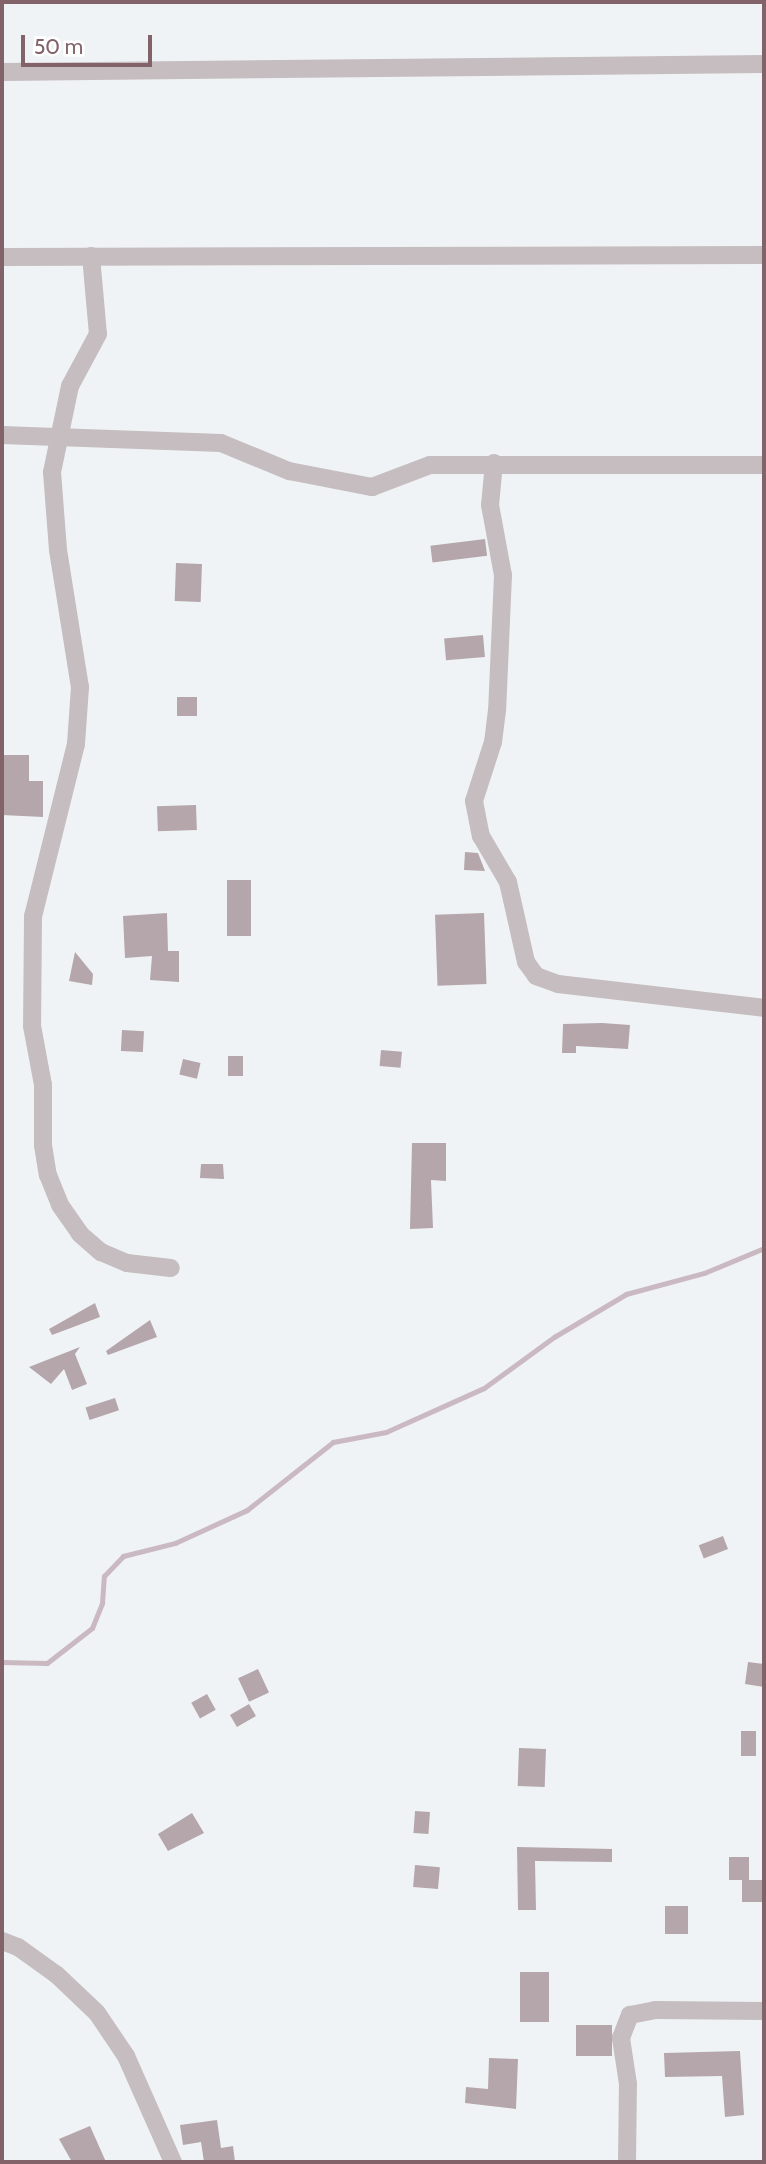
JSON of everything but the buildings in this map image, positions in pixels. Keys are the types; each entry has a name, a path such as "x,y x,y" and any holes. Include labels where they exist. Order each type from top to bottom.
{"street":[{"path":"2,72 764,64"},
{"path":"2,257 764,255"},
{"path":"91,256 99,334 70,386 52,472 53,499 80,687 76,744 33,916 32,1026 43,1085 43,1145 48,1175 80,1234 101,1252 127,1263 171,1268"},
{"path":"2,435 221,443 289,471 372,487 430,465 764,465"},
{"path":"494,463 490,505 503,575 497,710 493,743 474,801 481,836 509,882 526,962 536,976 551,982 764,1008"},
{"path":"2,1941 18,1947 57,1975 97,2013 126,2056 173,2162"},
{"path":"626,2162 628,2084 621,2038 630,2015 655,2010 764,2011"}],"waterway":[{"path":"2,1662 47,1663 92,1628 102,1603 104,1576 123,1556 175,1543 247,1510 333,1442 386,1432 484,1388 554,1337 626,1294 704,1273 764,1248"}]}
